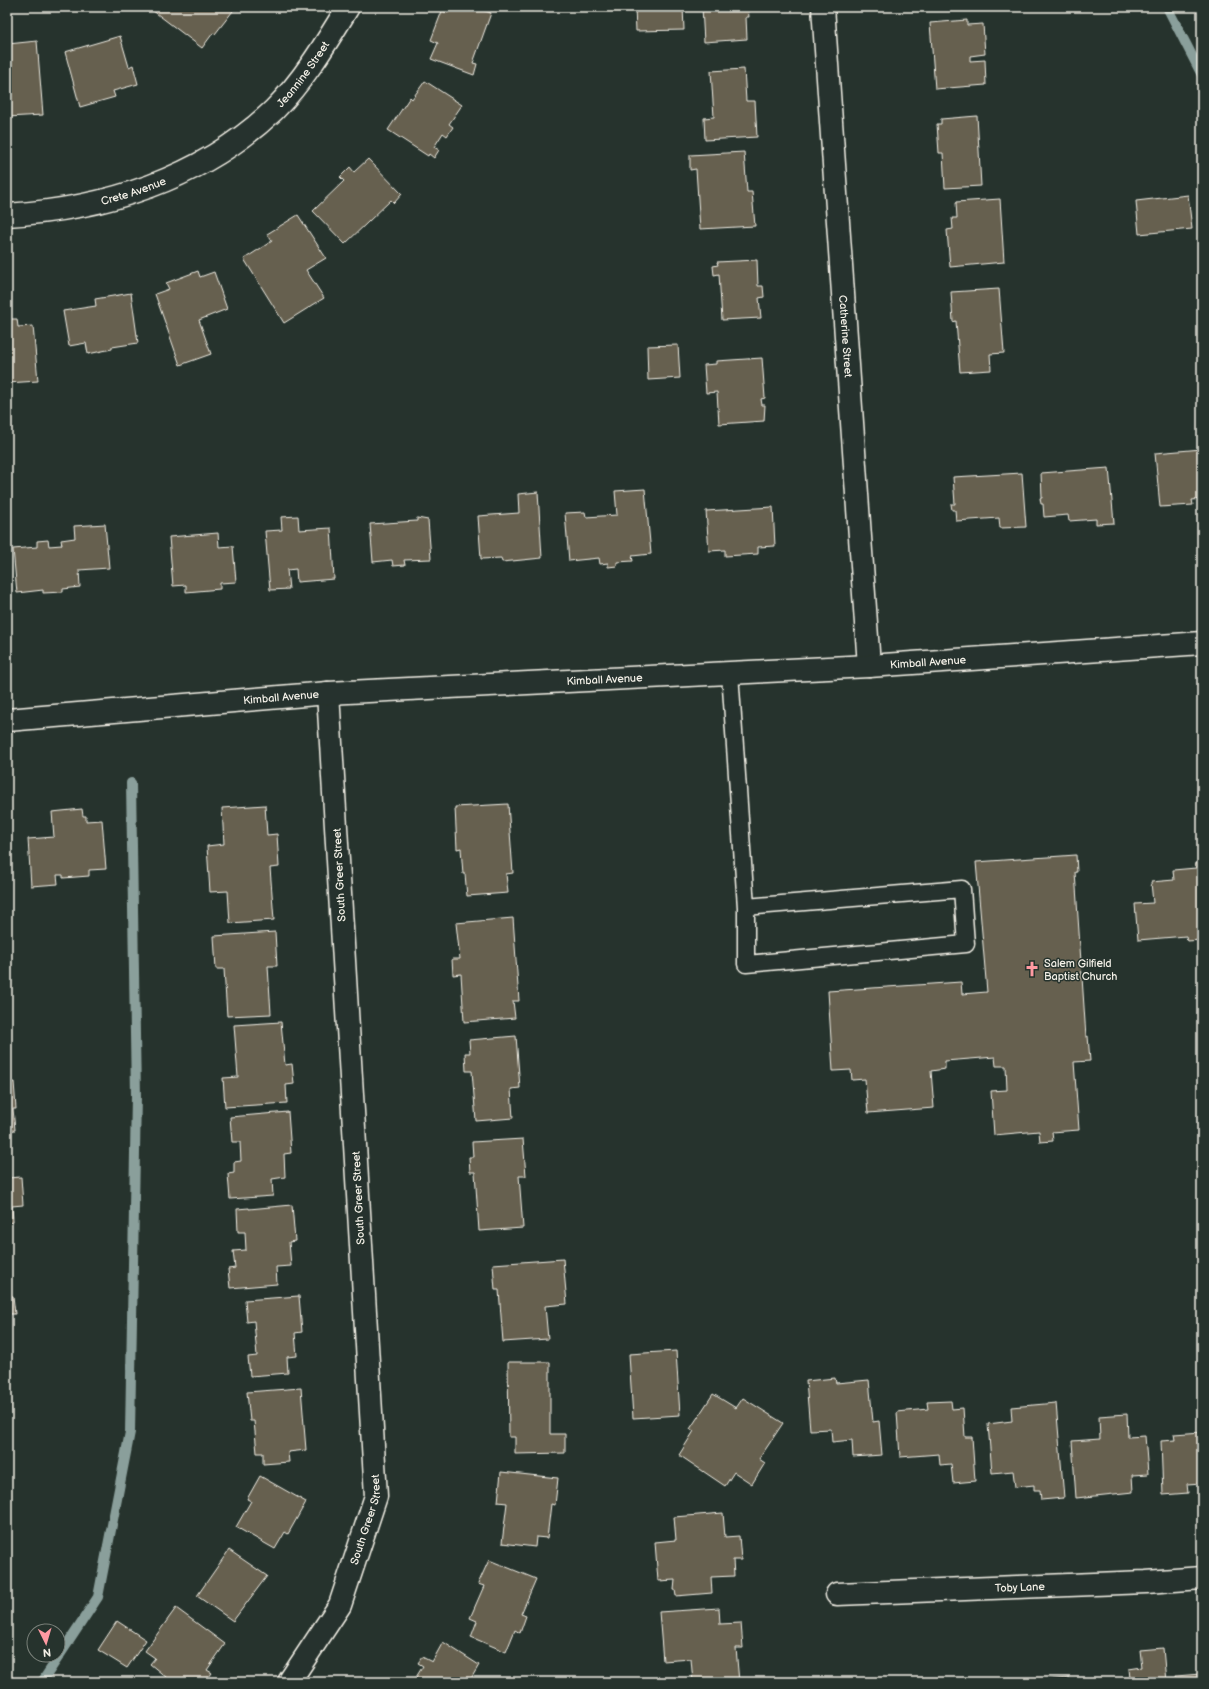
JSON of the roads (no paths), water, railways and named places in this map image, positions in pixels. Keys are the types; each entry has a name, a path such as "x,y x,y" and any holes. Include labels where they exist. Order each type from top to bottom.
{"street":[{"name":"Jeannine Street","path":"247,133 274,109 300,80 327,42 348,7"},
{"name":"Catherine Street","path":"824,7 869,666"},
{"name":"Crete Avenue","path":"7,215 67,210 111,200 160,184 205,160 247,133"},
{"name":"Kimball Avenue","path":"7,720 328,693 869,666 1202,644"},
{"name":"South Greer Street","path":"289,1682 340,1605 376,1496 328,693"},
{"name":"Toby Lane","path":"837,1594 1146,1582 1202,1578"}],"lane":[{"path":"730,673 746,907 746,964 966,944 962,888 746,907"}],"waterway":[{"path":"1167,7 1202,75"},
{"path":"42,1682 98,1597 130,1432 136,1096 131,783"}],"place":[{"name":"Salem Gilfield Baptist Church","path":"1032,969"}]}
